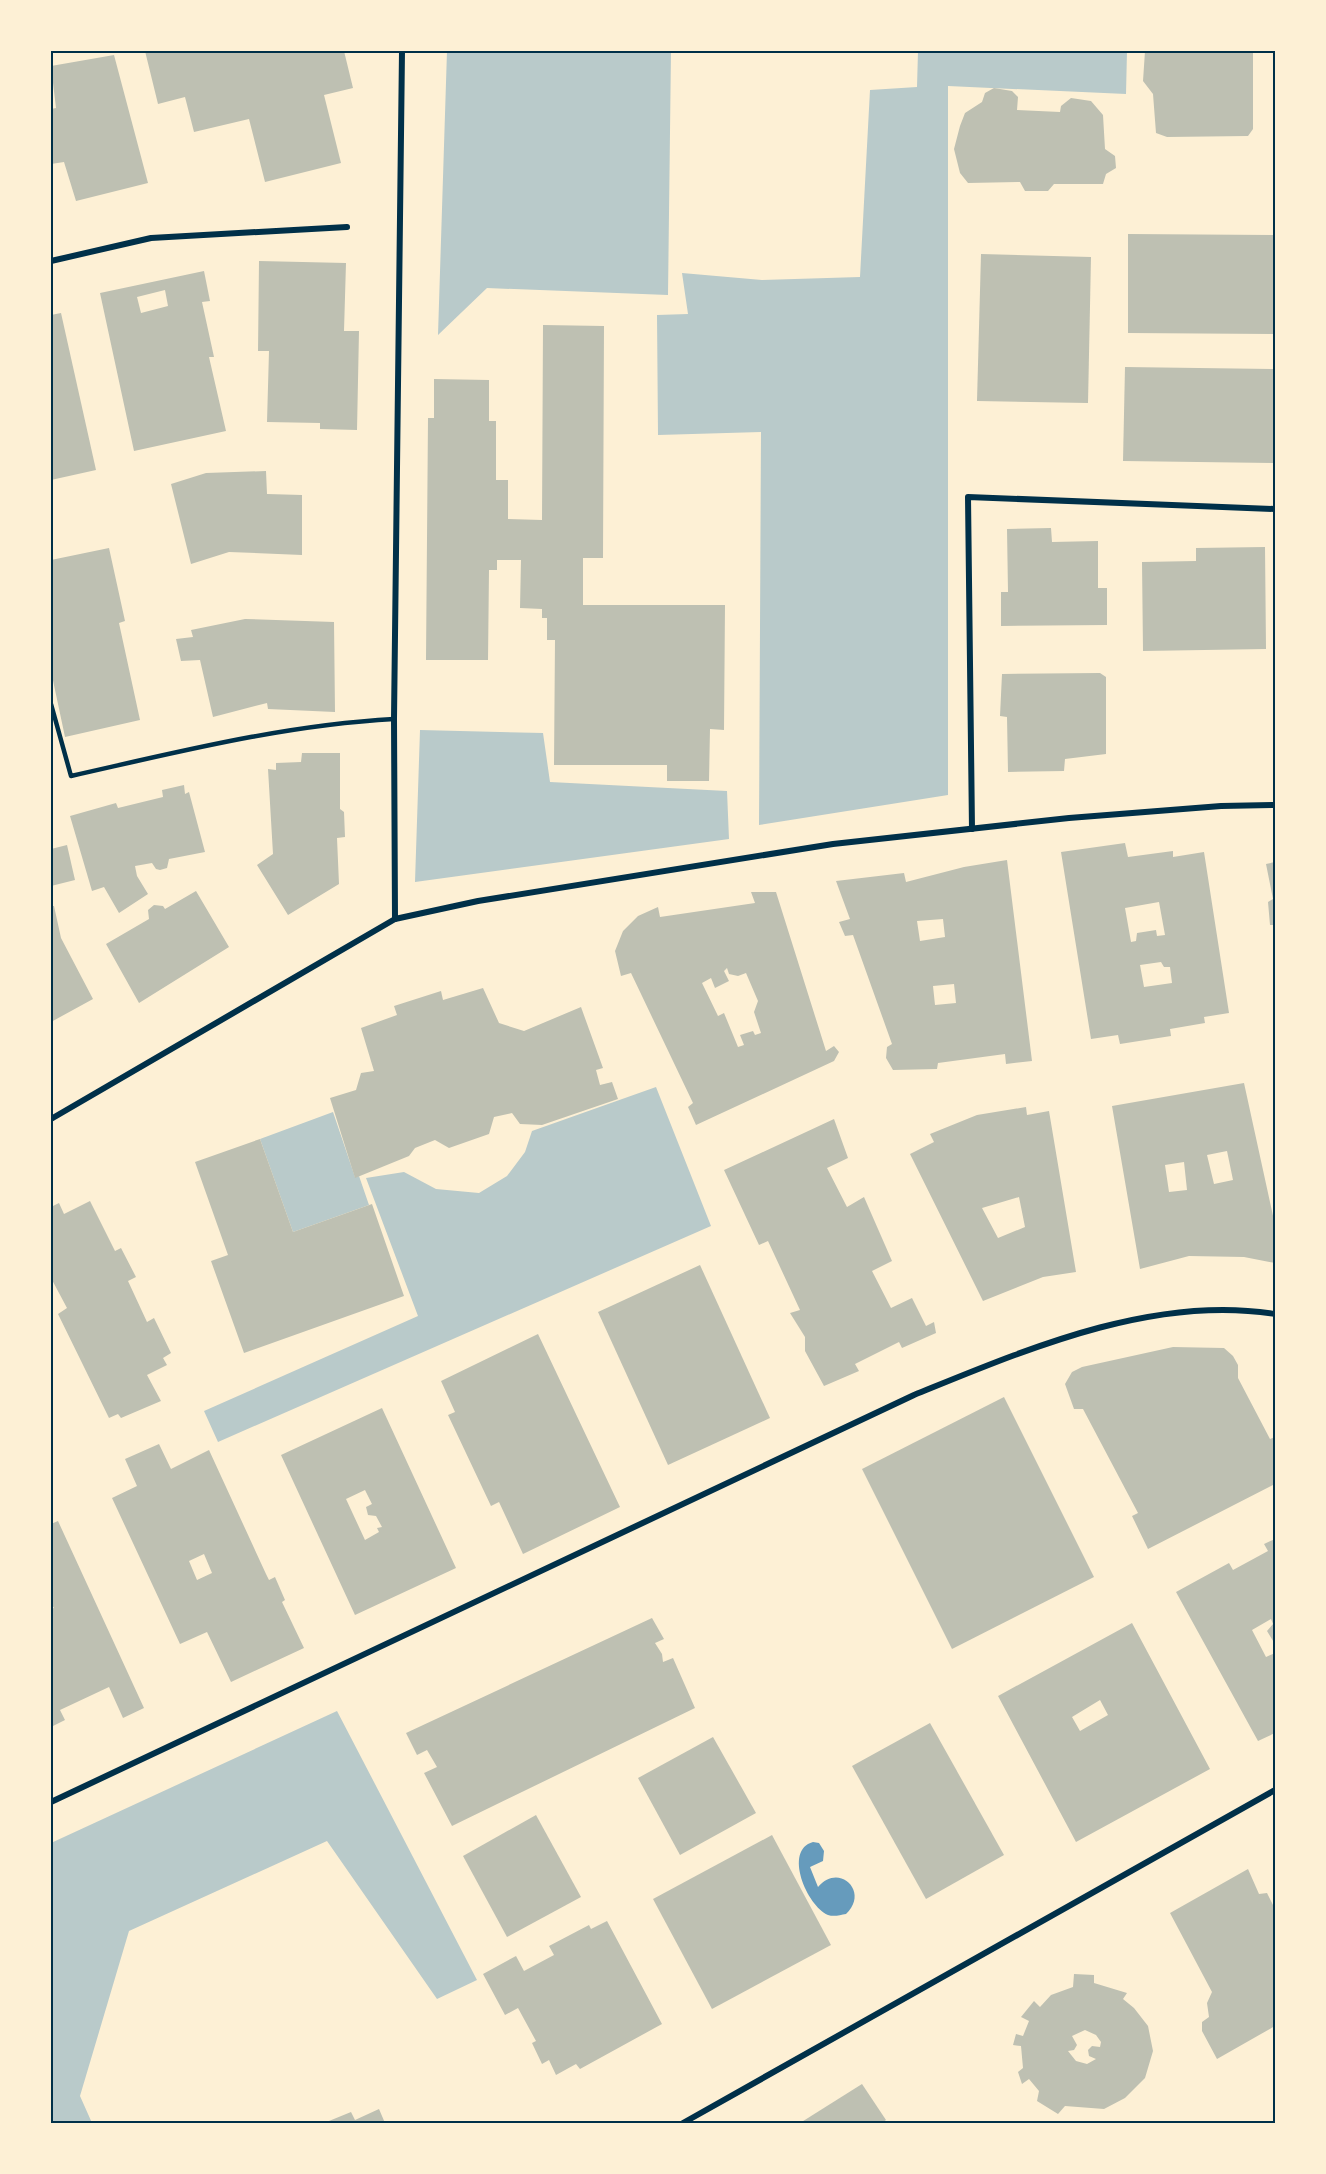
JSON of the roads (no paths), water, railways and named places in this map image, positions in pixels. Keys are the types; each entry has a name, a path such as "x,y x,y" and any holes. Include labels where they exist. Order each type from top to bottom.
{"street":[{"path":"395,919 394,719 402,51"},
{"path":"51,261 151,238 347,227"},
{"path":"972,829 968,497 1275,509"},
{"path":"51,1119 395,919 478,901 787,852 972,829 1221,806 1275,805"},
{"path":"51,1802 903,1400 990,1364 1092,1328 1137,1319 1221,1312 1275,1314"},
{"path":"683,2123 1275,1790"}],"lane":[{"path":"51,704 71,776 223,741 348,721 394,719"}],"water":[{"path":"813,1842 819,1843 824,1851 823,1861 810,1867 818,1887 826,1880 835,1878 849,1883 853,1889 855,1897 853,1905 846,1914 828,1915 820,1910 806,1890 801,1878 800,1856 804,1847"}]}
